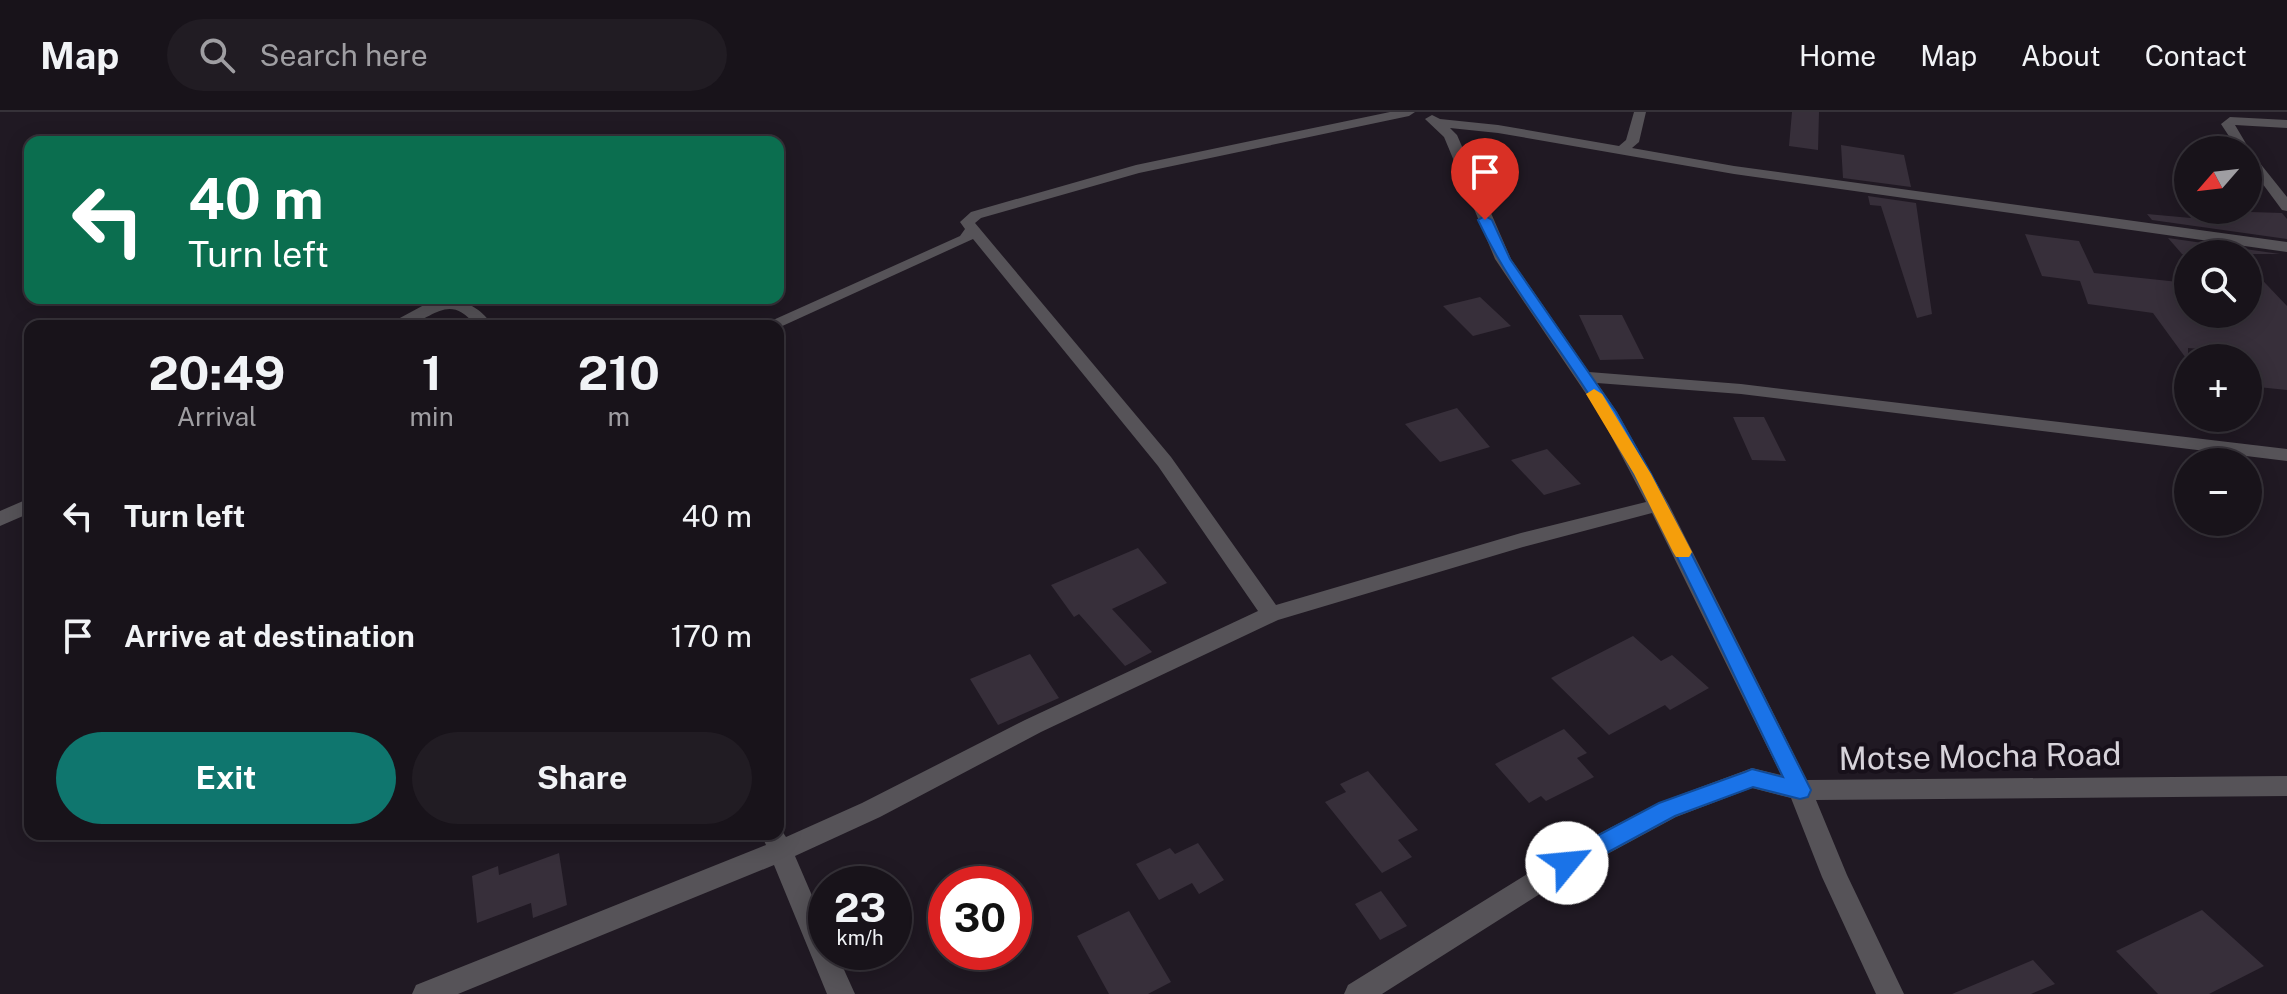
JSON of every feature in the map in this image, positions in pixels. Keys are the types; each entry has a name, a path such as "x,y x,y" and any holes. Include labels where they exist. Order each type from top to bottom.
{"street":[{"path":"1623,149 1632,142 1640,112"},
{"path":"1427,115 1450,135 1503,259 1608,412 1659,505 1800,790 1835,877 1890,994"},
{"path":"1271,614 1240,564 1099,377 967,222 976,215 1136,169 1427,115 1870,191 2287,247"},
{"path":"2236,136 2228,124 2230,121 2287,124"},
{"path":"2262,170 2280,190 2287,207"},
{"path":"782,320 965,239 973,230"},
{"path":"407,320 443,304"},
{"path":"462,304 477,313 481,320"},
{"path":"1582,377 1741,389 2287,455"},
{"path":"784,840 871,810 1033,726 1271,614 1521,540 1659,505"},
{"path":"0,519 24,508"},
{"name":"Motse Mocha Road","path":"1358,994 1567,863 1667,810 1752,778 1800,790 2287,786"},
{"path":"426,994 777,842 841,994"}],"building":[{"path":"1792,112 1819,112 1818,150 1789,146"},
{"path":"1841,145 1904,155 1911,187 1843,178"},
{"path":"1868,196 1916,203 1932,314 1917,318 1881,206 1870,205"},
{"path":"2262,212 2282,213 2287,219 2287,239 2180,224 2262,224"},
{"path":"2147,214 2174,216 2174,223 2152,220"},
{"path":"2025,234 2079,241 2094,273 2174,282 2174,328 2262,328 2262,280 2287,306 2287,390 2262,387 2262,344 2176,344 2153,313 2088,304 2080,281 2042,276"},
{"path":"1480,297 1511,326 1473,336 1443,306"},
{"path":"1579,315 1622,315 1644,359 1600,360"},
{"path":"1457,408 1490,447 1440,462 1405,424"},
{"path":"1733,417 1764,417 1786,461 1752,460"},
{"path":"1547,449 1581,484 1544,495 1511,460"},
{"path":"1138,548 1167,583 1112,609 1152,652 1125,666 1079,614 1074,617 1051,585"},
{"path":"1633,636 1661,661 1672,655 1709,688 1670,710 1665,705 1609,735 1551,678"},
{"path":"1030,654 1059,698 998,725 970,679"},
{"path":"1564,729 1587,753 1577,758 1594,777 1546,801 1541,796 1529,803 1495,764"},
{"path":"1368,771 1418,830 1398,840 1412,857 1382,873 1325,802 1346,792 1340,784"},
{"path":"1198,843 1224,880 1199,894 1192,883 1159,900 1136,864 1170,848 1175,854"},
{"path":"559,853 567,905 533,918 531,903 477,923 472,876 498,866 499,875"},
{"path":"1381,891 1407,926 1380,940 1355,904"},
{"path":"2202,910 2264,966 2209,994 2158,994 2116,951"},
{"path":"1129,911 1171,982 1148,994 1109,994 1077,936"},
{"path":"2033,960 2055,984 2031,994 1952,994"}],"slow traffic":[{"path":"1594,394 1608,412 1683,552"}],"route":[{"path":"1485,220 1503,259 1608,412 1659,505 1800,790 1752,778 1667,810 1567,863"}]}
